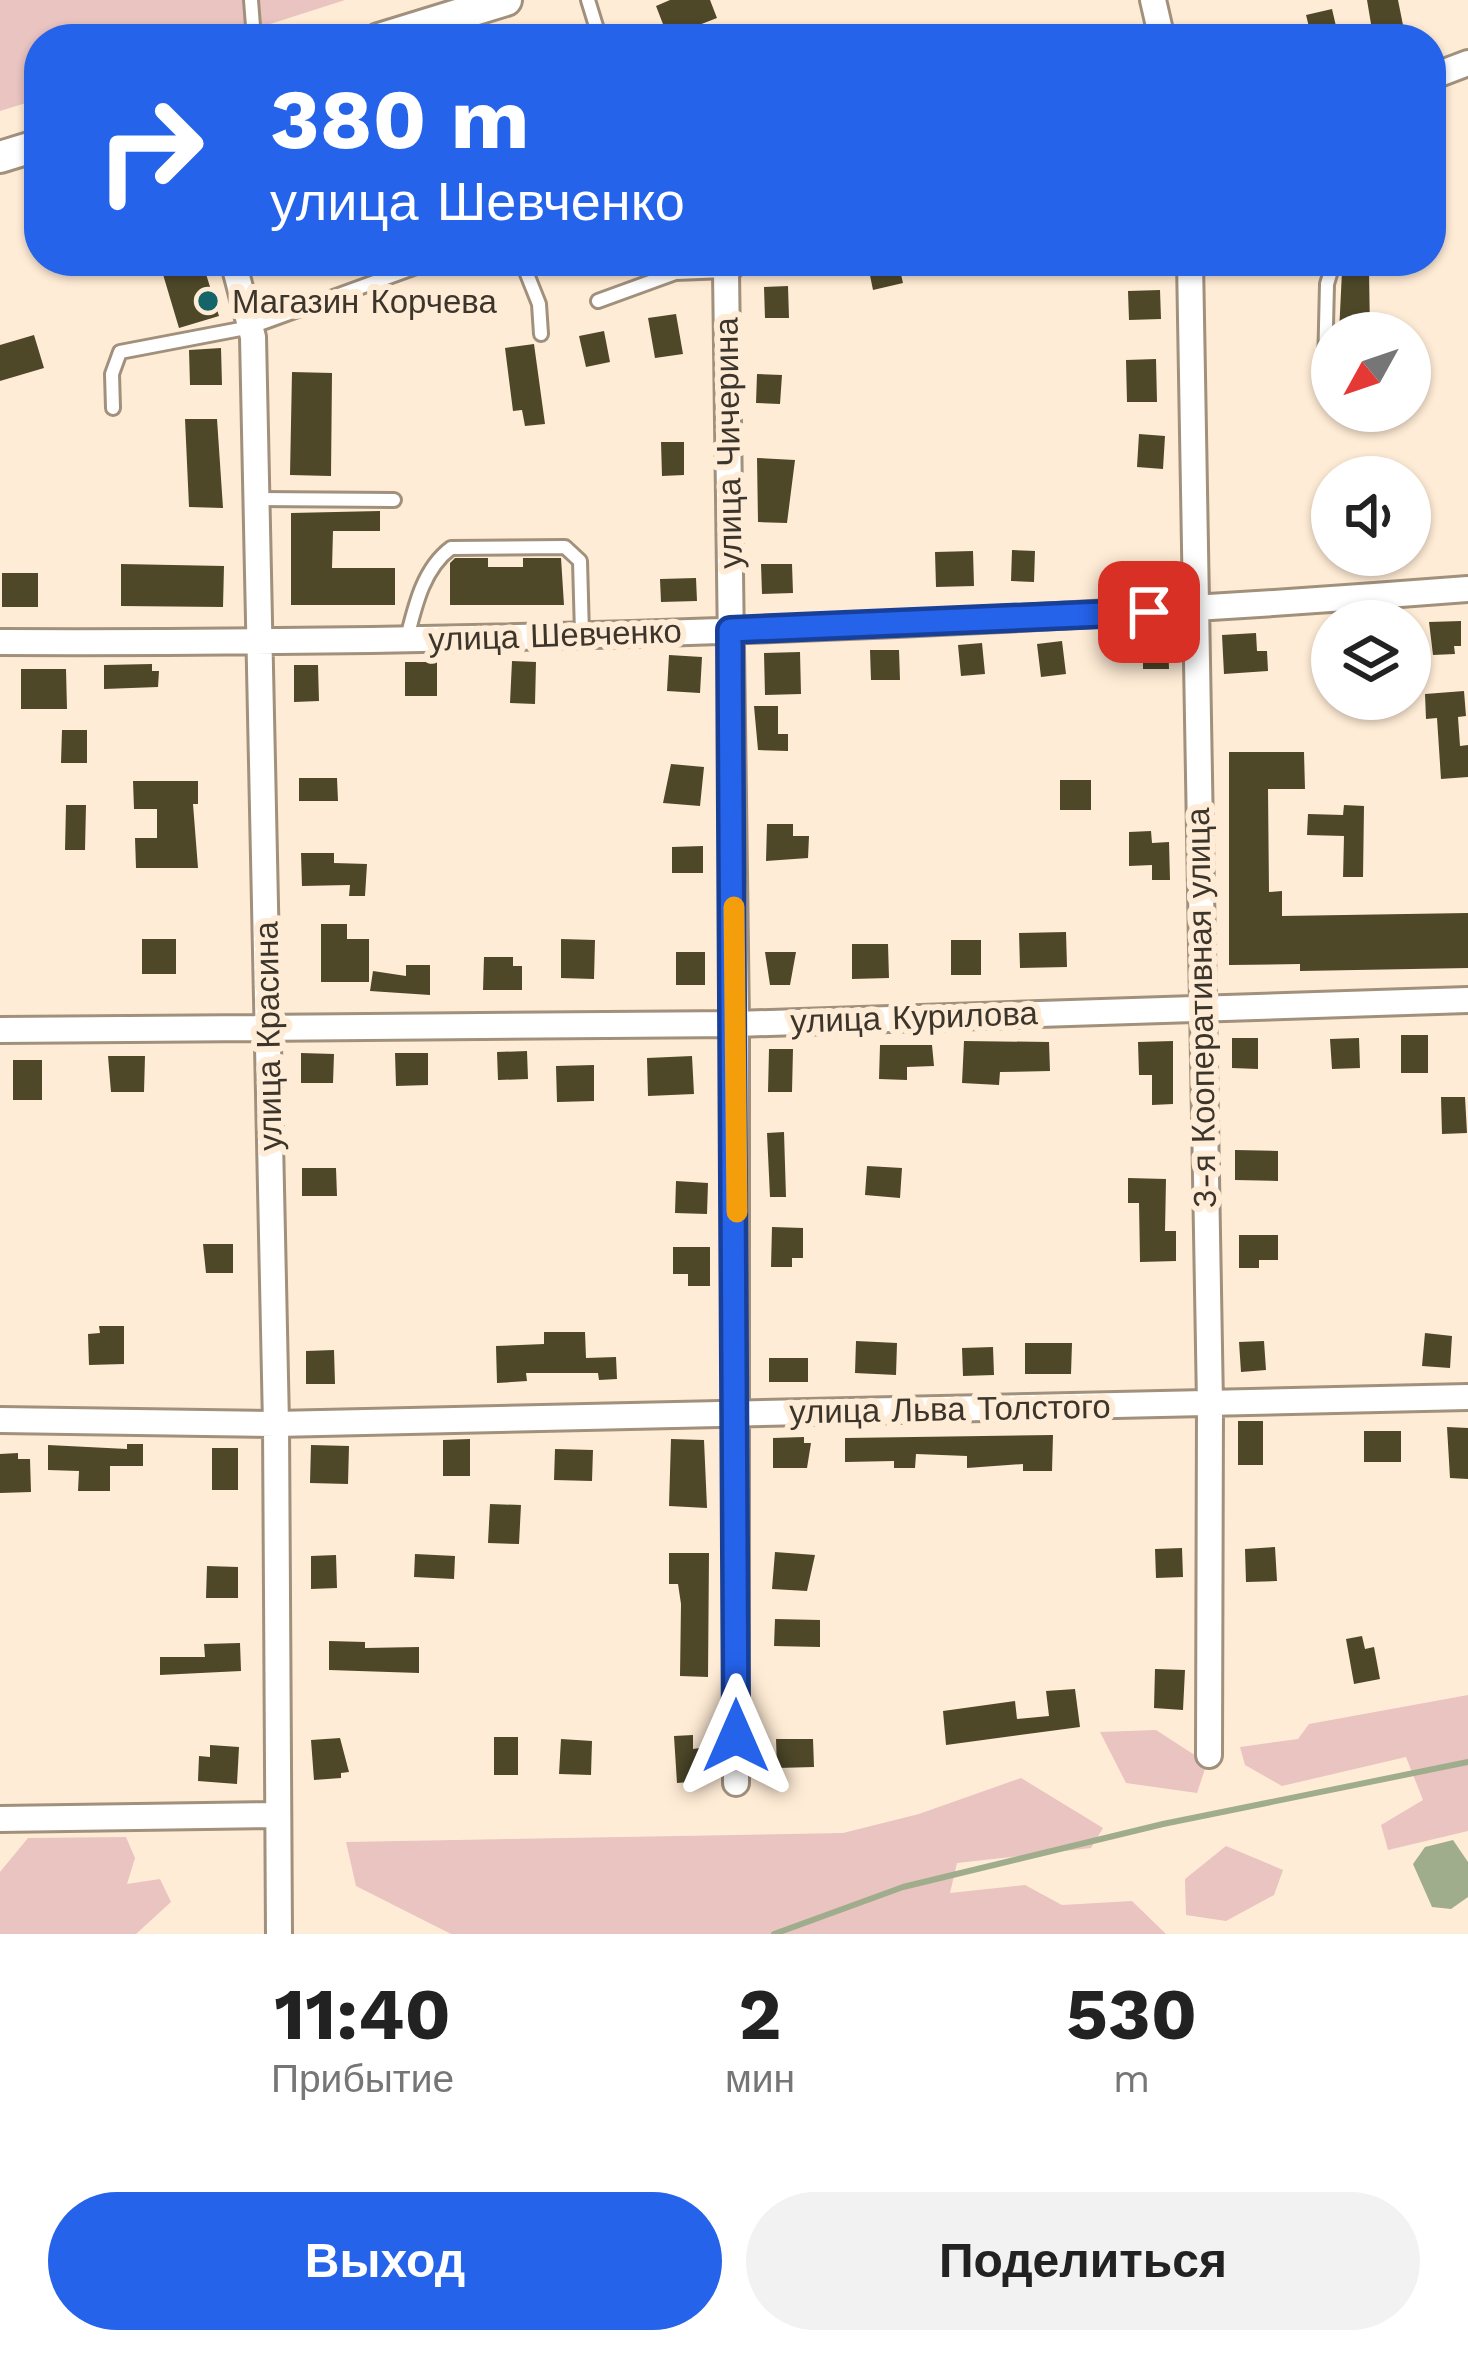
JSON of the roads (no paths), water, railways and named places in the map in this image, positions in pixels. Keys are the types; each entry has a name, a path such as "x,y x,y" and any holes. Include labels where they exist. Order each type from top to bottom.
{"street":[{"path":"428,24 506,0"},
{"name":"улица Красина","path":"237,276 251,327 260,643 276,1424 279,1934"},
{"name":"улица Чичерина","path":"732,276 736,1783"},
{"name":"3-я Кооперативная улица","path":"1190,276 1199,1007 1210,1404 1209,1755"},
{"name":"улица Шевченко","path":"0,642 260,643 730,630 1196,610 1468,589"},
{"name":"улица Курилова","path":"0,1030 736,1024 1468,1000"},
{"name":"улица Льва Толстого","path":"0,1420 276,1424 1468,1397"},
{"path":"0,1819 276,1815"}],"lane":[{"path":"113,408 112,374 120,352 251,327 391,276"},
{"path":"528,276 541,334"},
{"path":"598,301 667,276"},
{"path":"1326,312 1329,276"},
{"path":"255,499 394,500"},
{"path":"406,639 418,595 440,557 451,548 565,547 580,561 582,634"}],"waterway":[{"path":"774,1934 903,1887 1163,1824 1468,1762"}],"place":[{"name":"Магазин Корчева","path":"208,301"}]}
